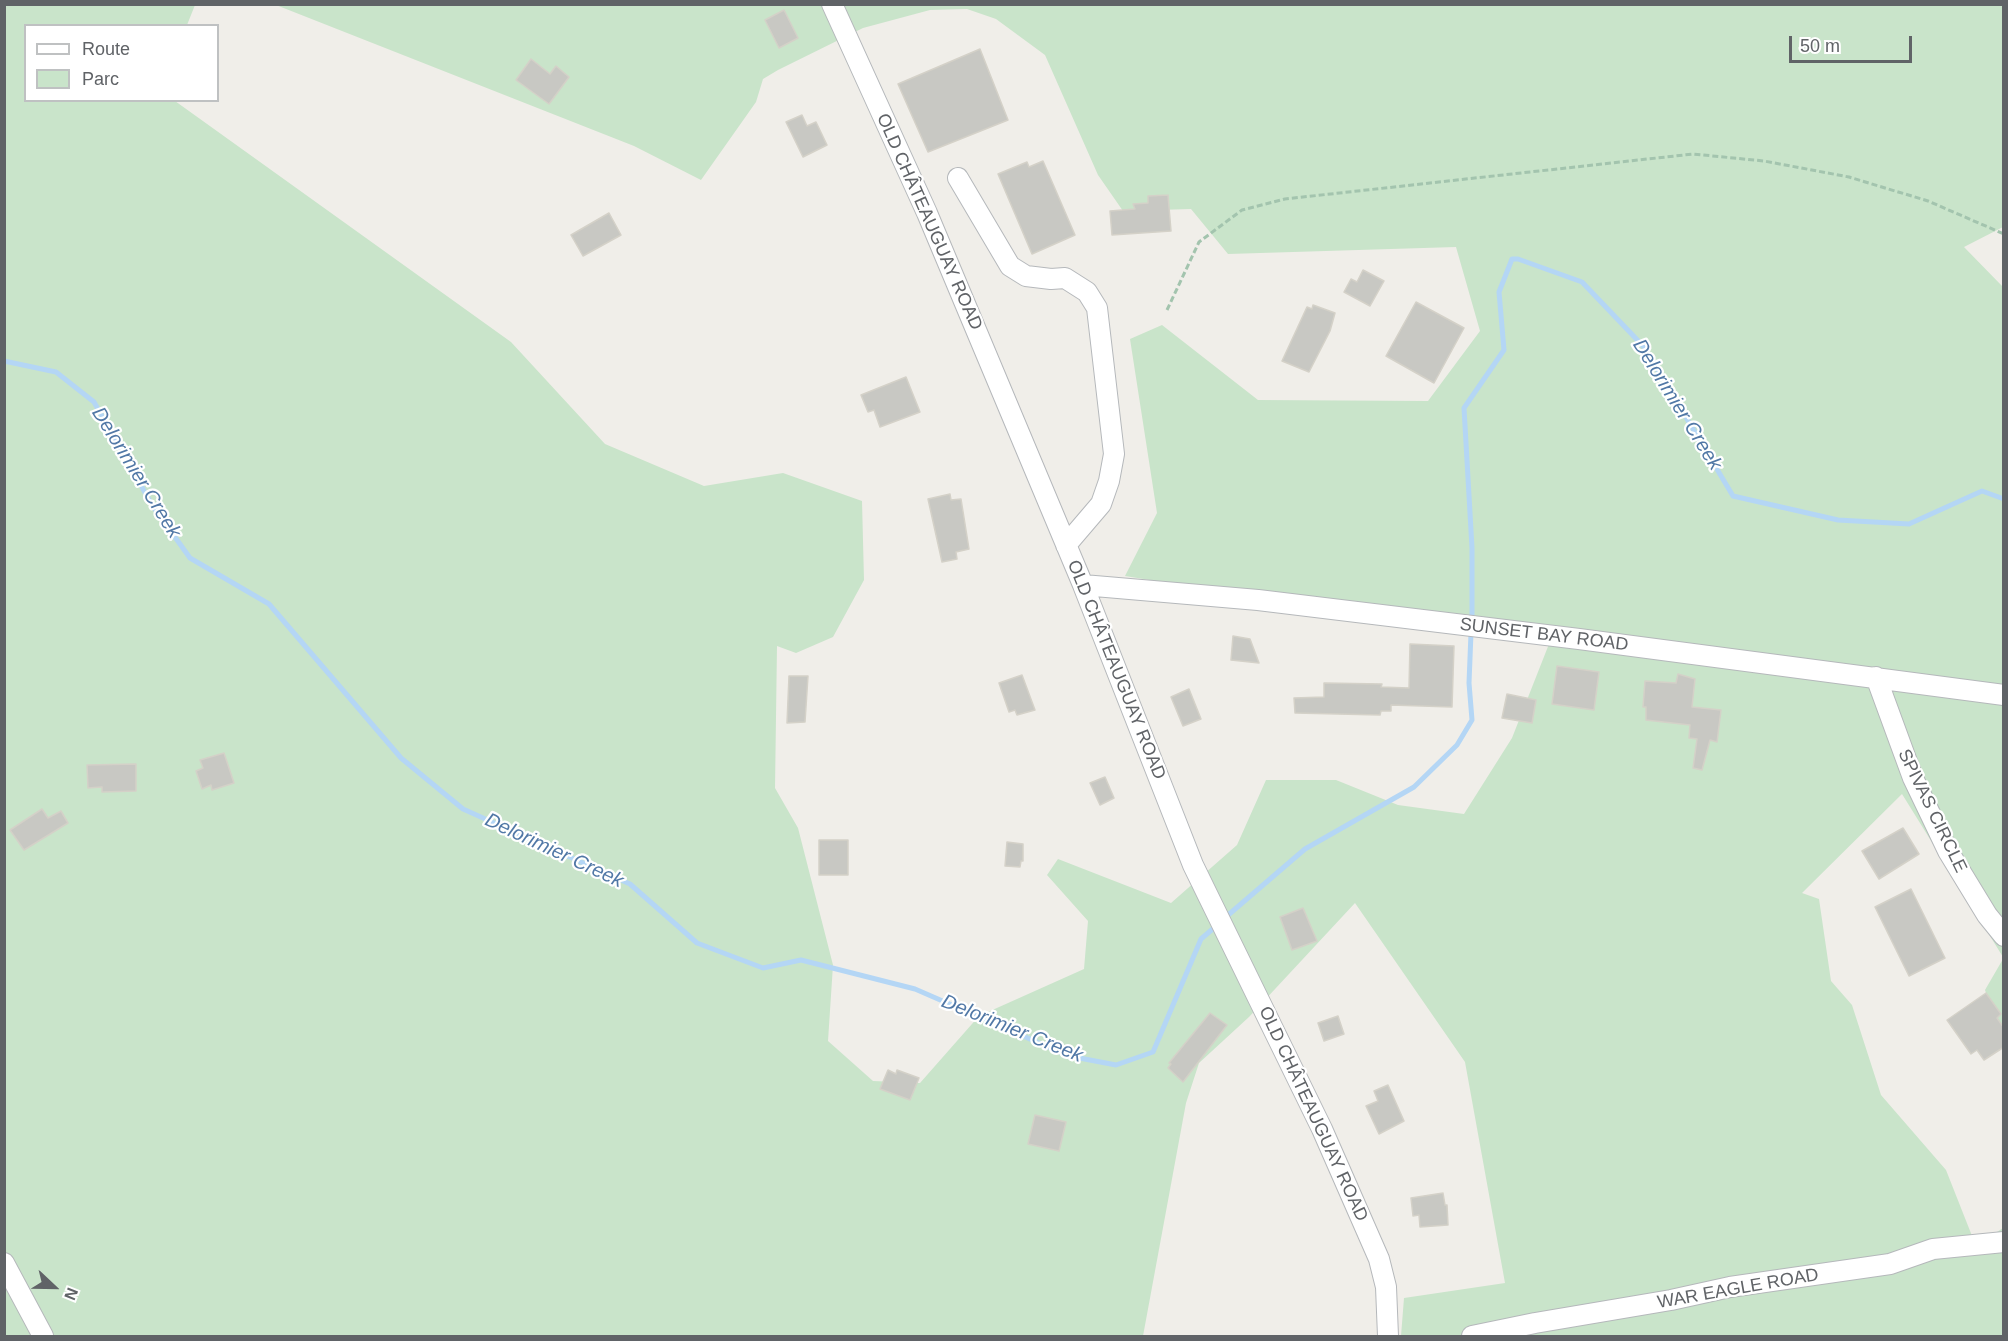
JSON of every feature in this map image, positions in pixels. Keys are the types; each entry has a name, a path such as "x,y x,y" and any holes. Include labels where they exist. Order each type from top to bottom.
{"street":[{"name":"OLD CHÂTEAUGUAY ROAD","path":"832,4 927,213 1083,585 1193,865 1322,1129 1379,1259 1386,1287 1388,1336"},
{"path":"958,178 1010,266 1026,276 1065,278 1087,292 1097,308 1114,454 1109,481 1101,504 1066,545"},
{"name":"SUNSET BAY ROAD","path":"1083,585 1270,602 1568,637 2004,695"},
{"name":"SPIVAS CIRCLE","path":"1876,677 1913,778 1948,851 1987,915 2004,936"},
{"name":"WAR EAGLE ROAD","path":"1472,1336 1730,1287 1890,1264 1933,1249 2004,1242"},
{"path":"4,1263 43,1336"}],"path":[{"path":"1167,310 1199,242 1242,210 1285,199 1693,154 1764,161 1849,177 1928,201 2004,234"}],"green space":[{"path":"5,5 195,5 187,24 24,24 24,102 176,102 511,342 605,444 704,486 783,473 862,501 864,580 833,637 796,653 777,646 775,788 798,828 833,965 828,1041 873,1081 920,1083 979,1016 1084,969 1088,921 1047,875 1058,859 1171,903 1237,845 1266,780 1336,780 1398,805 1464,814 1512,738 1549,644 1125,576 1157,513 1130,339 1162,325 1258,400 1428,401 1480,331 1456,247 1228,254 1191,209 1123,211 1098,175 1045,55 996,19 967,9 930,10 863,28 763,79 756,102 701,180 634,146 276,5 2003,5 2003,227 1964,247 2003,287 2003,957 1902,794 1802,893 1819,899 1831,981 1852,1005 1881,1095 1946,1170 1976,1246 2003,1228 2003,1336 1401,1336 1404,1298 1505,1283 1465,1062 1355,903 1249,1017 1199,1063 1186,1103 1143,1336 5,1336"},
{"path":"2003,959 2003,1041 1985,990"}],"building":[{"path":"784,10 798,38 779,48 765,20"},
{"path":"980,49 1008,120 928,152 898,84"},
{"path":"531,59 550,74 556,66 569,77 549,104 516,80"},
{"path":"802,115 807,126 816,122 827,145 803,157 786,122"},
{"path":"1043,161 1075,235 1032,254 998,174 1027,162 1029,167"},
{"path":"1168,195 1171,231 1112,235 1110,211 1135,209 1133,204 1148,203 1148,196"},
{"path":"609,213 621,235 583,256 571,235"},
{"path":"1363,270 1384,281 1370,306 1344,292 1351,279 1357,282"},
{"path":"1416,302 1464,328 1434,383 1386,356"},
{"path":"1313,305 1335,313 1330,331 1309,372 1282,361 1307,307 1312,309"},
{"path":"906,377 920,412 880,427 874,410 868,412 861,395"},
{"path":"950,494 951,500 961,499 969,549 956,552 957,559 942,562 928,499"},
{"path":"1233,636 1250,639 1259,663 1231,660"},
{"path":"1410,644 1454,646 1452,707 1391,705 1391,711 1381,711 1380,715 1295,713 1294,698 1324,697 1324,683 1382,684 1381,687 1409,688"},
{"path":"1557,666 1599,672 1594,710 1552,704"},
{"path":"1678,674 1695,679 1692,707 1721,710 1717,742 1710,740 1702,770 1693,768 1697,739 1689,738 1690,725 1646,720 1646,707 1643,707 1645,681 1676,683"},
{"path":"1022,675 1035,710 1017,715 1015,710 1009,712 999,683"},
{"path":"789,676 808,676 805,722 787,723"},
{"path":"1189,689 1201,719 1183,726 1171,697"},
{"path":"1507,694 1536,700 1532,723 1502,718"},
{"path":"224,753 234,783 212,790 211,785 202,789 196,771 203,768 200,760"},
{"path":"136,764 136,791 102,792 102,787 88,788 87,765"},
{"path":"1105,777 1114,798 1100,805 1090,783"},
{"path":"42,809 48,818 61,811 68,823 24,850 10,830"},
{"path":"1903,828 1919,854 1879,879 1862,851"},
{"path":"819,840 848,840 848,875 819,875"},
{"path":"1007,842 1023,844 1023,861 1020,867 1005,866"},
{"path":"1911,889 1945,958 1909,976 1875,907"},
{"path":"1303,908 1317,941 1292,950 1280,917"},
{"path":"1986,993 2001,1014 1997,1018 2004,1028 2004,1047 1984,1060 1977,1050 1971,1054 1947,1020"},
{"path":"1210,1013 1227,1025 1183,1082 1168,1068 1171,1064 1169,1063"},
{"path":"1338,1016 1344,1034 1324,1041 1318,1023"},
{"path":"888,1070 896,1074 897,1070 919,1078 910,1100 880,1089"},
{"path":"1388,1085 1404,1121 1379,1134 1366,1106 1378,1101 1374,1091"},
{"path":"1035,1115 1066,1122 1059,1151 1028,1144"},
{"path":"1443,1193 1445,1205 1447,1205 1448,1225 1420,1227 1419,1215 1413,1216 1411,1198"}],"waterway":[{"name":"Delorimier Creek","path":"1472,619 1472,548 1464,408 1504,350 1499,292 1512,259 1518,259 1582,282 1644,347 1733,496 1838,520 1909,524 1982,491 2004,499"},
{"name":"Delorimier Creek","path":"4,361 56,372 94,402 152,505 190,558 269,604 401,758 463,809 630,884 697,943 763,968 801,960 915,989 1069,1056 1116,1065 1153,1052 1201,939 1215,927"},
{"name":"Delorimier Creek","path":"1227,916 1305,849 1414,787 1457,745 1472,720 1469,683 1471,633"}]}
